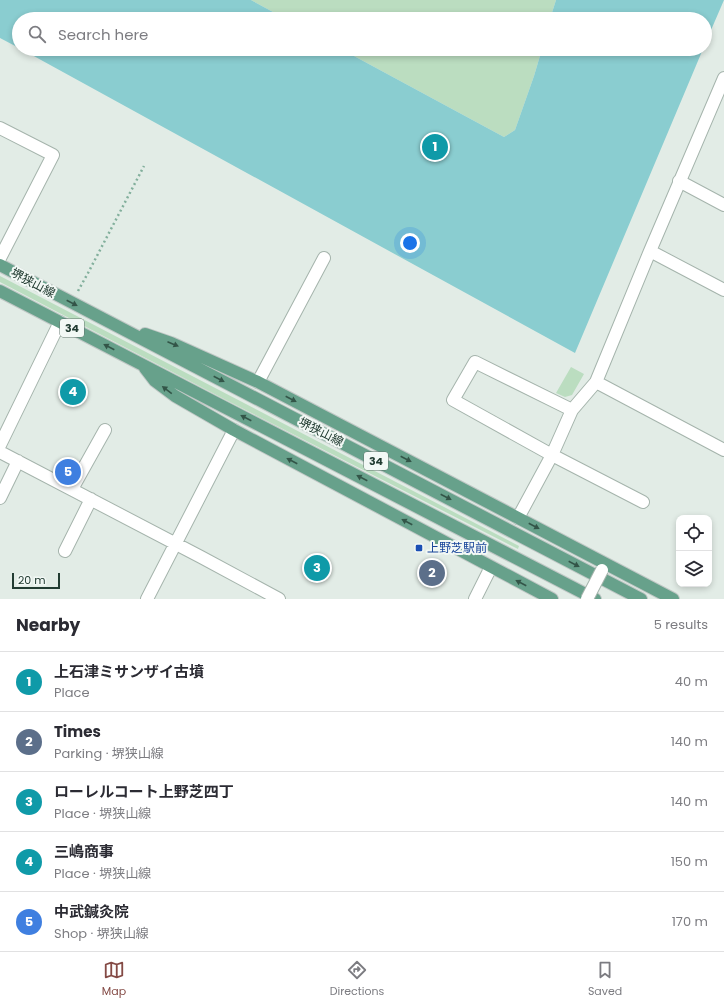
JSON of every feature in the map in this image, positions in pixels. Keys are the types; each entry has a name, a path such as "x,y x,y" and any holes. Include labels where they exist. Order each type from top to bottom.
{"main road":[{"name":"堺狭山線","path":"0,265 641,599"},
{"name":"堺狭山線","path":"0,291 595,599"},
{"path":"110,323 171,343 258,382 518,518 603,567 673,599"},
{"path":"144,365 155,381 175,396 234,430 552,599"}],"street":[{"path":"518,518 552,455 572,410 596,382 679,181 724,78"},
{"path":"0,128 53,155 0,258"},
{"path":"679,181 724,205"},
{"path":"650,251 724,290"},
{"path":"258,382 324,258"},
{"path":"0,445 60,322"},
{"path":"572,410 475,362 453,400 552,455 643,502"},
{"path":"596,382 724,450"},
{"path":"72,489 105,430"},
{"path":"147,599 234,430"},
{"path":"0,452 279,599"},
{"path":"0,498 18,461"},
{"path":"65,551 91,499"},
{"path":"475,599 491,567"},
{"path":"587,599 603,567"}],"path":[{"path":"71,303 144,166"}],"green space":[{"path":"251,0 556,0 552,12 273,12"},
{"path":"354,56 540,56 515,130 504,137"},
{"path":"0,276 519,546 518,549 226,400 0,282"},
{"path":"571,367 584,374 572,395 565,397 556,393"}],"water":[{"path":"0,0 251,0 273,12 12,12 12,44 0,38"},
{"path":"556,0 724,0 712,28 712,12 552,12"},
{"path":"34,56 354,56 504,137 515,130 540,56 700,56 575,353"}],"place":[{"name":"上石津ミサンザイ古墳","path":"435,147"},
{"name":"三嶋商事","path":"73,392"},
{"name":"中武鍼灸院","path":"68,472"},
{"name":"上野芝駅前","path":"419,548"},
{"name":"ローレルコート上野芝四丁","path":"317,568"},
{"name":"Times","path":"432,573"}]}
